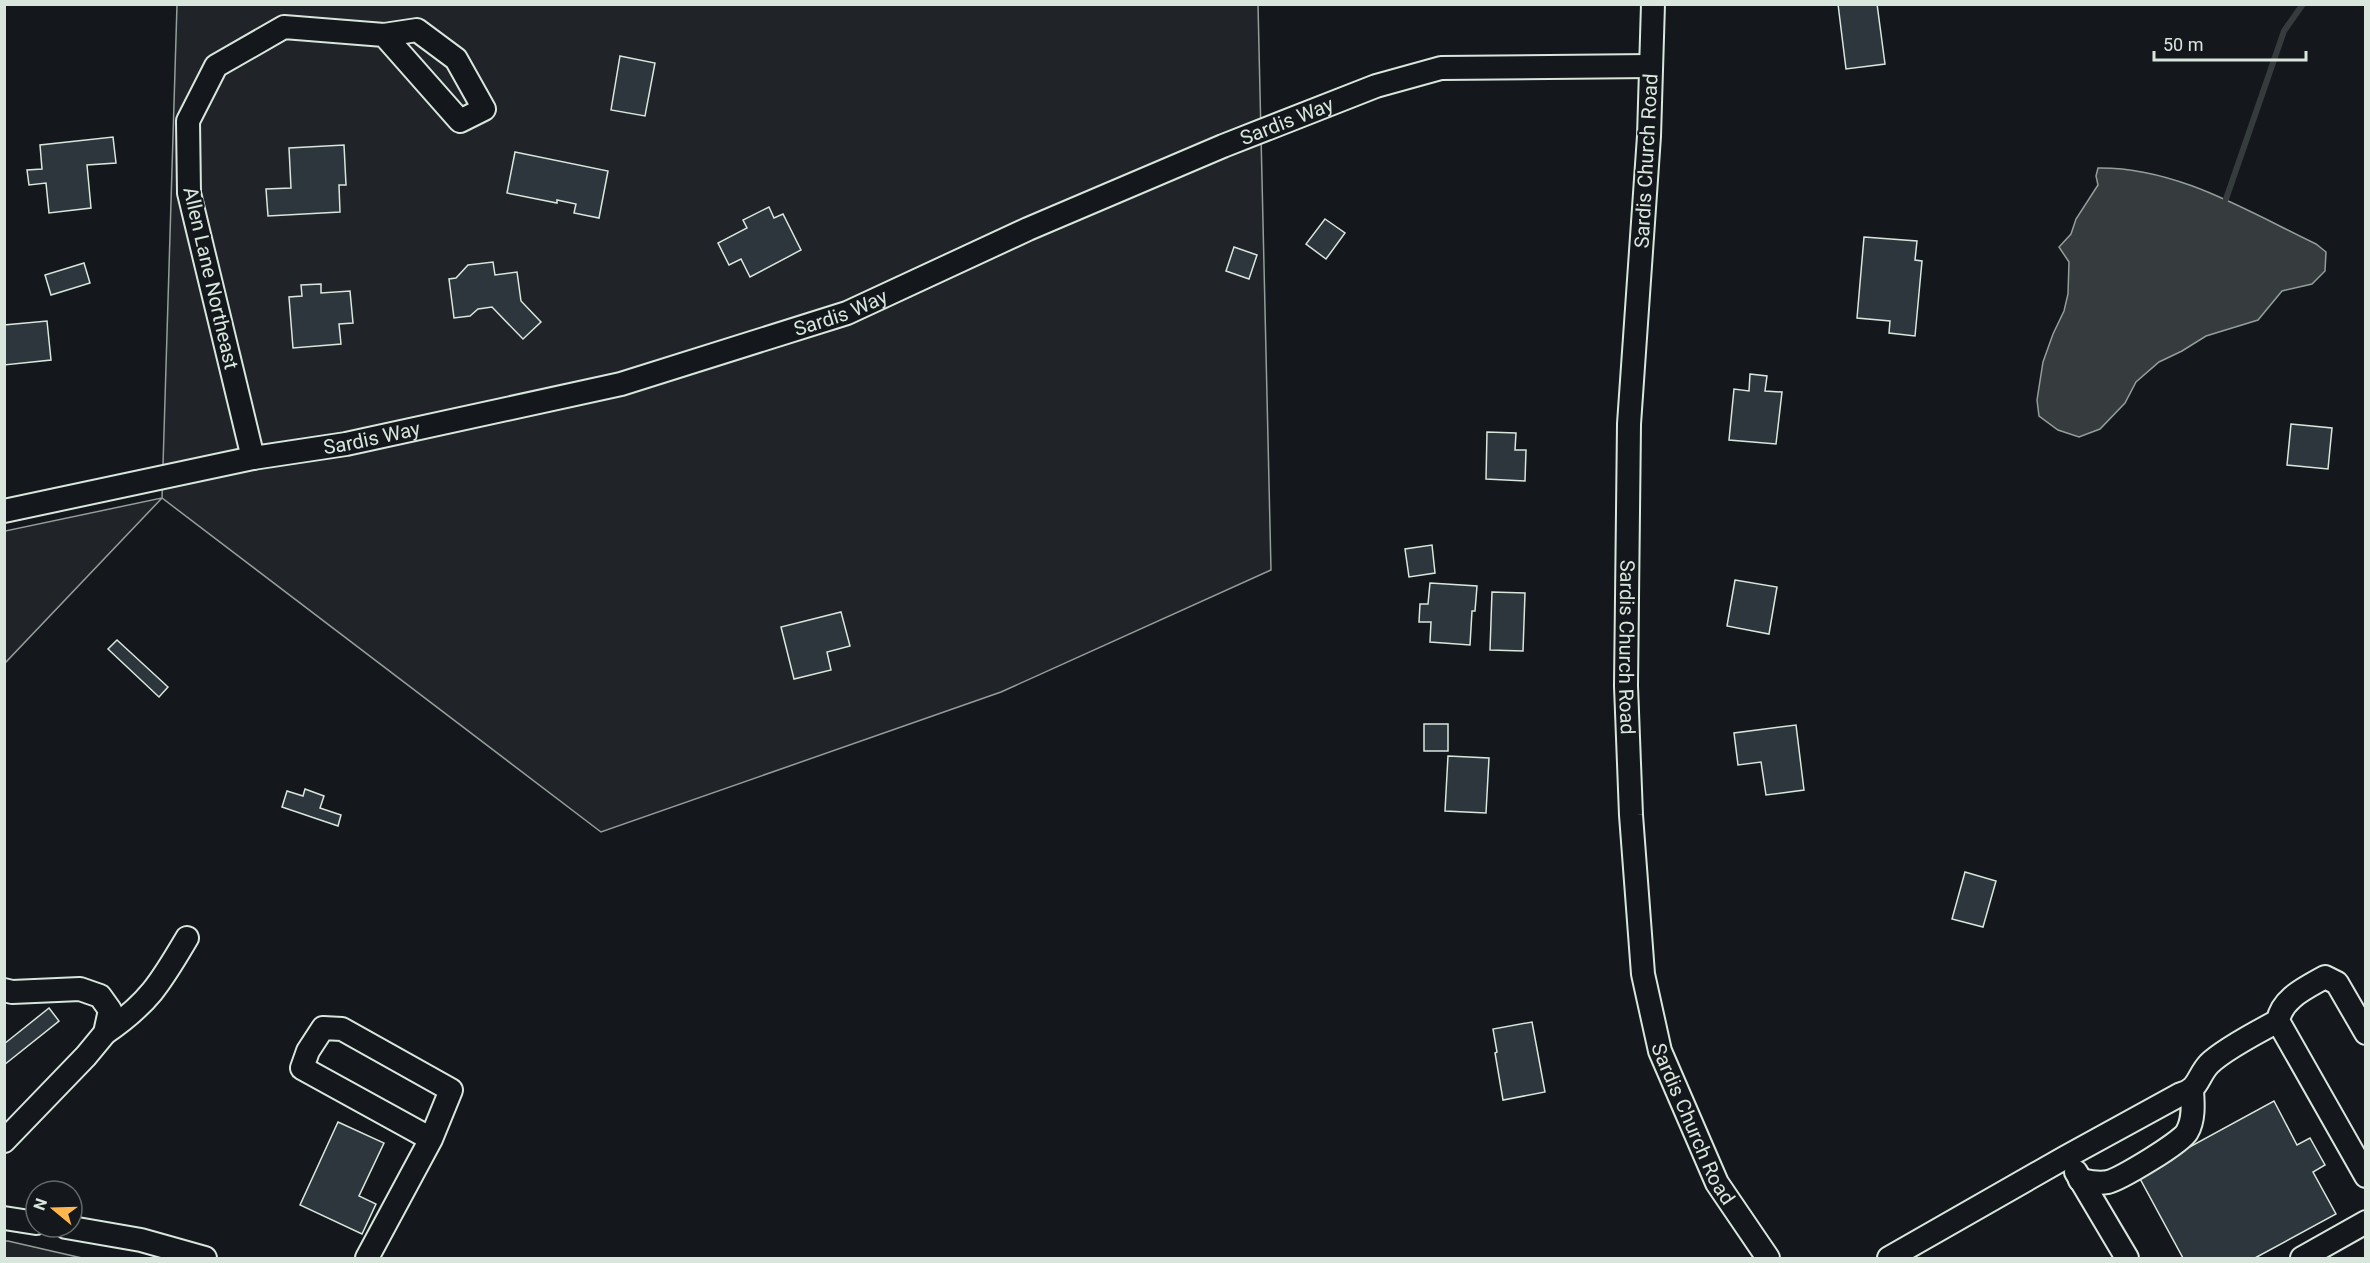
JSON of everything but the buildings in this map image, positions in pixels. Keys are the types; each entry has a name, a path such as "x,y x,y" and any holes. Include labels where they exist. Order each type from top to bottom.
{"street":[{"name":"Sardis Church Road","path":"1653,4 1628,448 1626,686 1630,815 1643,974 1660,1051 1718,1183 1768,1258"},
{"name":"Allen Lane Northeast","path":"253,458 189,193 188,122 216,66 284,27 384,35"},
{"name":"Sardis Way","path":"4,512 253,458 346,444 621,384 847,313 1028,229 1223,146 1376,86 1441,68 1651,66"},
{"path":"4,1142 105,1033 147,1000 163,979 187,938"},
{"path":"2366,1033 2337,983 2325,977 2297,994 2280,1008 2278,1021 2366,1176"},
{"path":"4,990 12,992 80,988 100,996 110,1010 105,1033"},
{"path":"1889,1258 2066,1157 2163,1104 2192,1091 2209,1064 2248,1037 2278,1021"},
{"path":"368,1258 431,1139 451,1090 342,1029 323,1028 308,1051 302,1068 431,1139"},
{"path":"2080,1180 2095,1183 2110,1182 2172,1147 2187,1133 2193,1110 2192,1091"},
{"path":"2066,1157 2127,1258"},
{"path":"4,1218 24,1221"},
{"path":"2302,1258 2366,1222"},
{"path":"84,1230 141,1240 206,1258"}],"shaded area":[{"path":"177,5 1258,5 1271,570 1001,692 601,832 162,498"},
{"path":"2098,168 2156,175 2184,183 2238,205 2316,244 2326,252 2325,271 2312,284 2282,291 2258,320 2206,336 2159,362 2136,382 2125,403 2100,429 2079,437 2058,430 2039,416 2037,400 2043,362 2064,311 2068,294 2069,262 2059,247 2071,234 2076,219 2098,185 2096,176"},
{"path":"162,498 5,663 5,531"},
{"path":"4,1241 8,1241 82,1258 5,1258"}],"waterway":[{"path":"2226,199 2284,31 2303,4"}]}
